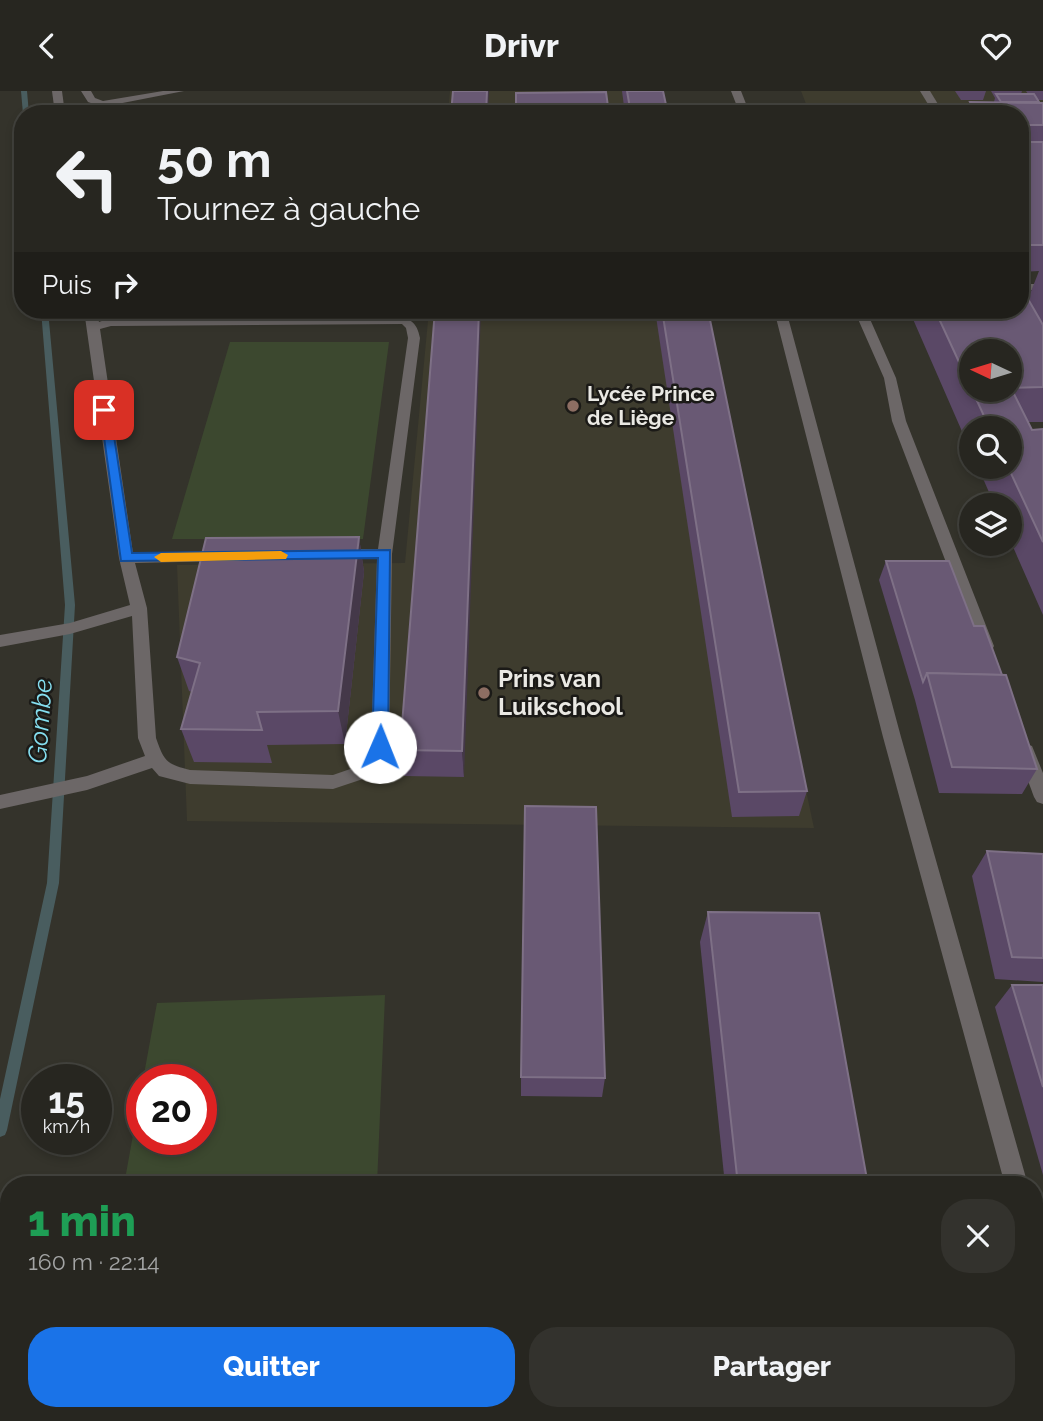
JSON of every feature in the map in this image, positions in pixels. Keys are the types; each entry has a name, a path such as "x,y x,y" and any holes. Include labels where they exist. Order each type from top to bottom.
{"street":[{"path":"86,91 91,100 102,104 179,91"},
{"path":"92,319 126,558 139,608 146,738 155,760 165,771 190,777 332,782 354,779 369,768 380,747 385,554 414,338 412,327 405,321 394,320 110,322 94,327"},
{"path":"782,319 891,737 1014,1176"},
{"path":"864,319 890,378 899,421 990,658"},
{"path":"331,554 385,554"},
{"path":"126,558 235,556"},
{"path":"0,641 33,638 102,621 139,608"},
{"path":"1019,734 1043,797"},
{"path":"0,802 87,783 155,760"}],"shaded area":[{"path":"450,91 656,91 659,105 449,105"},
{"path":"801,91 1043,91 1043,165 1029,134 1029,105 806,105"},
{"name":"Prins van Luikschool","path":"428,319 706,319 814,828 187,821 177,565 405,563"}],"green space":[{"path":"230,342 389,342 363,539 172,539"},
{"path":"385,995 377,1176 126,1176 129,1155 217,1155 217,1064 146,1064 157,1003"}],"building":[{"path":"453,91 487,91 486,105 452,105"},
{"path":"627,91 663,91 666,105 629,105"},
{"path":"606,92 608,105 516,105 516,93"},
{"path":"996,94 1034,94 1039,102 1001,102"},
{"path":"970,102 1043,103 1043,125 1029,125 1029,105 972,105"},
{"path":"1029,142 1043,142 1043,245 1029,245"},
{"path":"1029,301 1043,325 1043,387 1022,388 1022,339 959,339 959,362 939,319 1029,319"},
{"path":"434,319 479,319 462,751 400,750"},
{"path":"663,319 710,319 807,791 739,792"},
{"path":"978,403 1018,403 1032,430 1043,429 1043,542 1014,479 1022,479 1022,416 984,416"},
{"path":"359,537 338,711 257,712 262,730 181,729 200,663 177,657 206,538"},
{"path":"886,561 949,561 974,626 984,626 1002,675 927,673 923,682"},
{"path":"927,673 1006,675 1037,769 952,767"},
{"path":"525,806 596,807 605,1078 521,1077"},
{"path":"987,851 1043,854 1043,958 1012,957"},
{"path":"708,912 819,913 866,1176 737,1176"},
{"path":"1012,985 1043,985 1043,1087"}],"waterway":[{"name":"Gombe","path":"24,91 25,105"},
{"name":"Gombe","path":"0,1130 53,883 70,605 45,319"}],"slow traffic":[{"path":"161,557 281,555"}],"place":[{"name":"Lycée Prince de Liège","path":"573,406"},
{"name":"Prins van Luikschool","path":"484,693"}],"route":[{"path":"104,410 126,558 385,554 380,747"}]}
